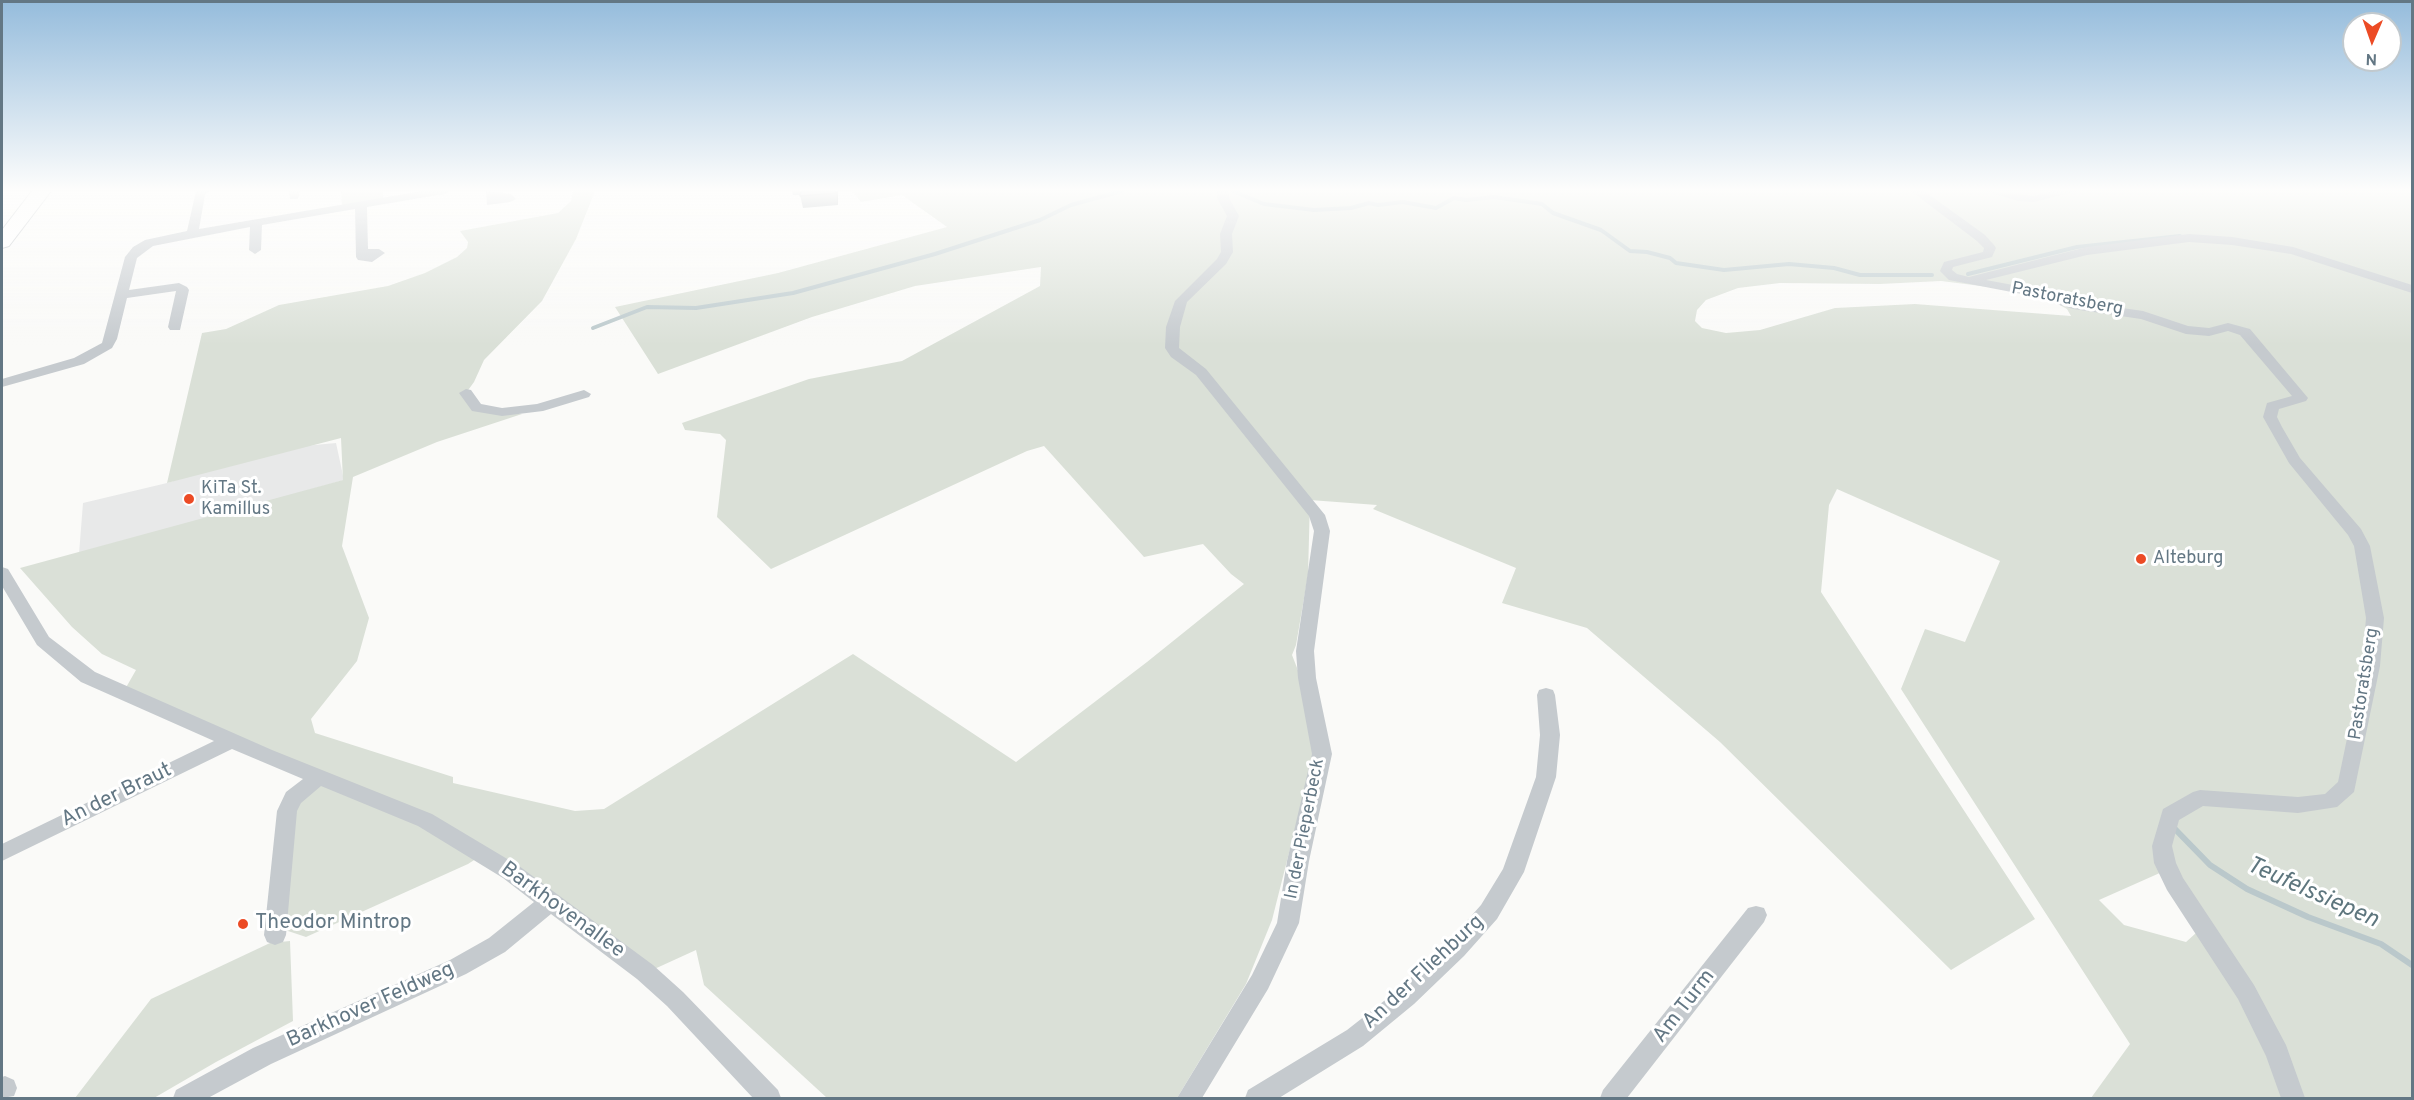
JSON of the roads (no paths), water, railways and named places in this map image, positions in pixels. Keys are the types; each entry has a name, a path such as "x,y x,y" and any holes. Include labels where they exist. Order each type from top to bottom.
{"street":[{"path":"2,383 79,361 100,350 110,339 133,253 154,242"},
{"path":"255,242 255,250"},
{"path":"362,242 362,256"},
{"name":"In der Pieperbeck","path":"1189,1098 1260,982 1288,923 1298,861 1322,754 1307,678 1305,651 1322,531 1317,515 1201,372 1176,354 1172,348 1173,327 1181,301 1222,261 1227,252 1226,242"},
{"path":"1985,242 1991,250 1988,254 1948,265 1946,271 1948,274 1964,280 2087,251 2155,242"},
{"path":"2240,242 2293,251 2412,289"},
{"name":"Pastoratsberg","path":"1964,280 2029,292 2073,305 2143,315 2186,330 2209,332 2228,327 2242,330 2301,398 2272,406 2270,417 2294,460 2355,533 2362,546 2375,618 2371,666 2347,786 2330,801 2298,805 2200,798 2170,814 2162,846 2165,863 2175,884 2251,1002 2277,1053 2293,1098"},
{"path":"122,295 180,286 183,290 174,327"},
{"path":"466,393 477,408 502,412 538,408 584,394"},
{"name":"Barkhovenallee","path":"2,573 44,641 88,677 318,777 425,820 492,860 645,972 675,999 769,1098"},
{"name":"An der Fliehburg","path":"1257,1098 1355,1038 1406,997 1456,949 1489,912 1513,872 1546,777 1550,735 1546,695"},
{"name":"An der Braut","path":"2,853 233,740"},
{"path":"275,935 287,811 293,798 318,777"},
{"name":"Barkhover Feldweg","path":"185,1098 262,1056 458,967 498,945 550,902"},
{"name":"Am Turm","path":"1612,1098 1756,915"}],"waterway":[{"path":"593,328 647,307 696,308 793,293 971,242"},
{"path":"1618,242 1630,251 1647,252 1670,258 1676,263 1724,270 1789,264 1834,268 1860,275 1932,275"},
{"path":"1968,274 2077,247 2121,242"},
{"name":"Teufelssiepen","path":"2173,827 2210,865 2247,889 2308,917 2381,944 2412,965"}],"place":[{"name":"KiTa St. Kamillus","path":"189,499"},
{"name":"Alteburg","path":"2141,559"},
{"name":"Theodor Mintrop","path":"243,924"}]}
